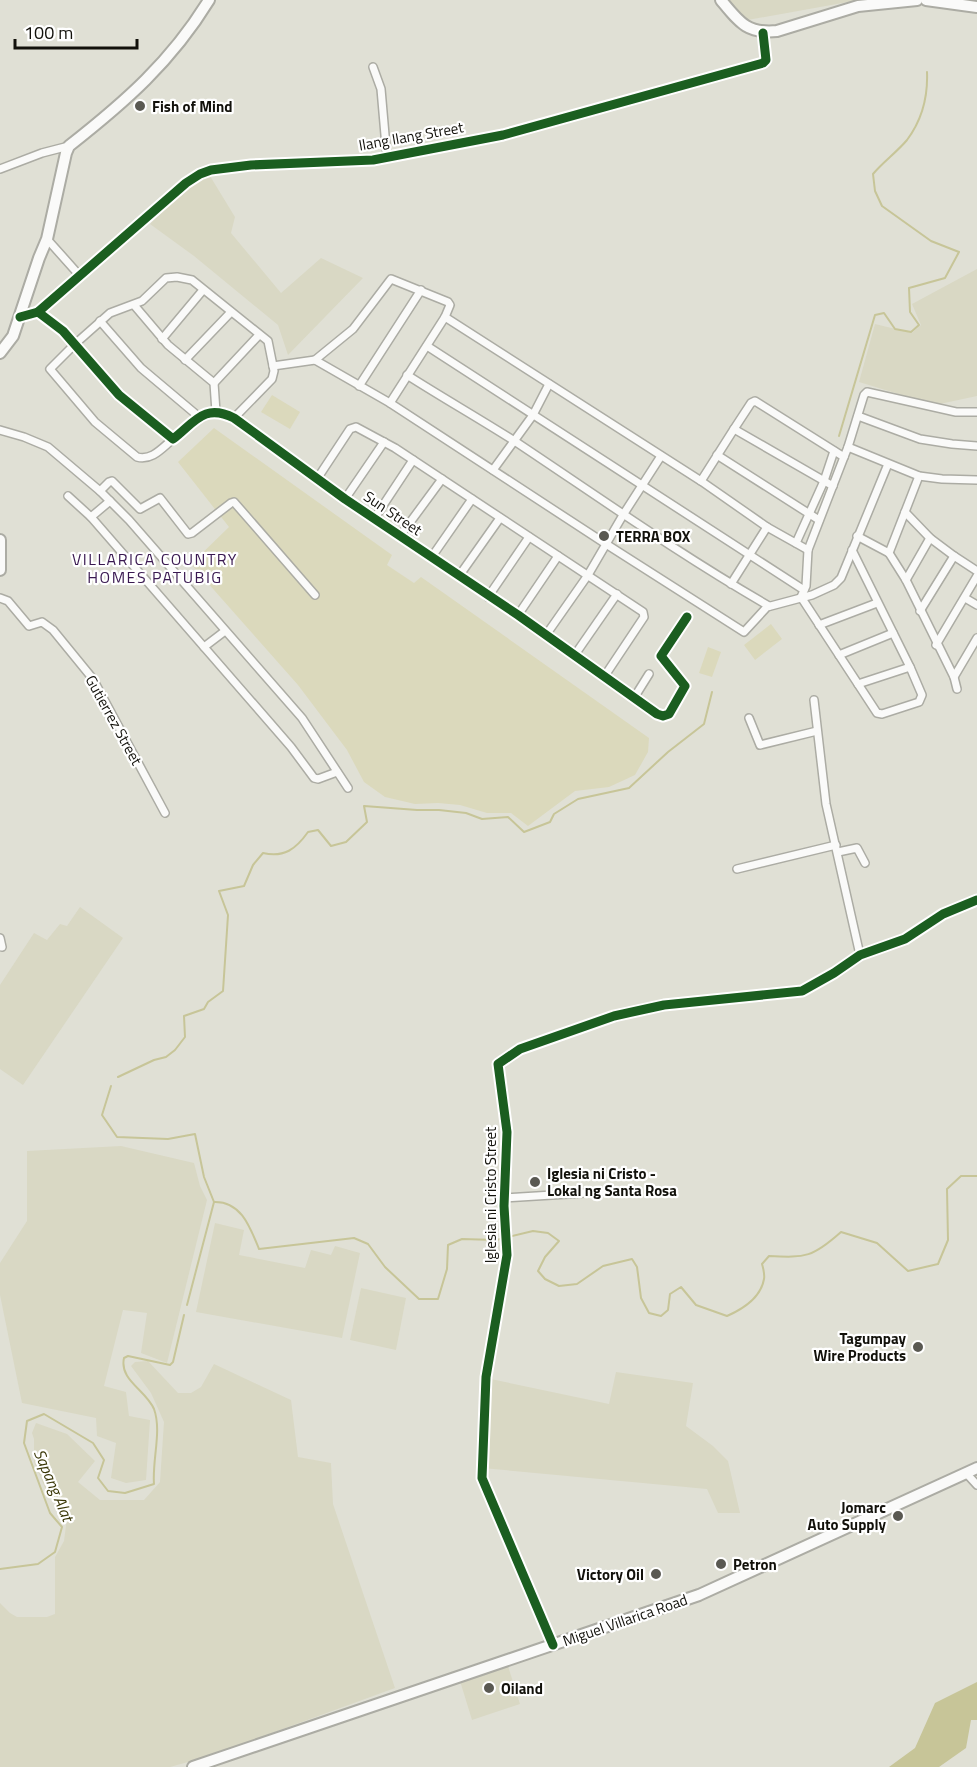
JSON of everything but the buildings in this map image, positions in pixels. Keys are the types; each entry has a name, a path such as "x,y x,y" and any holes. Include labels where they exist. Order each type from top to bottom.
{"main road":[{"path":"0,353 13,336 47,239 69,146 137,90 195,23 209,0"},
{"path":"721,0 743,24 753,31 763,33 777,31 858,6 917,0"},
{"path":"926,0 977,7"},
{"path":"0,540 0,570"},
{"name":"Miguel Villarica Road","path":"192,1767 699,1595 977,1468"}],"street":[{"name":"Ilang Ilang Street","path":"38,312 186,183 200,174 211,170 251,165 373,160 503,135 763,63 766,57 763,33"},
{"path":"373,67 381,89 387,158"},
{"path":"0,169 42,153 69,146"},
{"path":"47,239 80,276"},
{"path":"234,418 273,379 268,341 192,280 177,277 166,278 142,301 110,313 50,369 95,422 137,458 145,459 151,457 198,416 216,412 214,383 259,335"},
{"path":"273,366 315,360 352,329 391,279 450,303 445,317 390,403"},
{"path":"162,339 203,290"},
{"path":"359,386 421,290"},
{"path":"134,305 162,339 214,383"},
{"path":"20,317 38,312 63,331 119,395 173,439"},
{"path":"185,360 231,312"},
{"path":"445,317 700,481 767,527 808,550"},
{"path":"100,321 141,368 198,416"},
{"path":"427,346 750,556 803,594 819,625 877,713 882,714 921,700 922,695 852,550"},
{"path":"315,360 390,403 744,632 769,606 834,585 841,578 888,464"},
{"path":"407,375 513,441 730,584 769,606"},
{"path":"493,470 532,415 549,384"},
{"path":"803,594 808,550 848,447 864,395 867,392 956,412 977,412"},
{"path":"700,481 751,403 755,401 844,457"},
{"name":"Sun Street","path":"216,412 234,418 345,499 663,716 669,714 685,686 662,656 687,617"},
{"path":"858,416 920,439 977,446"},
{"path":"317,479 350,429 357,428 413,460 643,612 644,617 604,677"},
{"path":"734,429 832,486"},
{"path":"0,430 48,447 110,501 302,718 348,788"},
{"path":"345,499 384,442"},
{"path":"848,447 919,476 977,480"},
{"path":"796,543 824,481 834,451"},
{"path":"717,455 819,520"},
{"path":"546,635 588,575 661,456"},
{"path":"374,519 413,460"},
{"path":"889,553 919,476"},
{"path":"400,536 442,479"},
{"path":"100,491 112,481 140,509 159,498 188,534 234,502 315,595"},
{"path":"68,496 91,517 291,747 315,779 338,772"},
{"path":"431,558 472,499"},
{"path":"91,517 110,501"},
{"path":"905,512 930,538 977,571"},
{"path":"459,576 500,518"},
{"path":"730,584 767,527"},
{"path":"857,536 889,553 906,580 936,645 954,677 957,689"},
{"path":"488,597 529,537"},
{"path":"906,580 930,538"},
{"path":"518,615 558,556"},
{"path":"920,611 954,556"},
{"path":"936,645 977,576"},
{"path":"574,656 616,594"},
{"name":"Gutierrez Street","path":"0,598 8,601 29,626 42,622 53,630 84,667 93,679 165,813"},
{"path":"965,598 977,605"},
{"path":"819,625 877,603"},
{"path":"204,647 225,631"},
{"path":"839,655 893,633"},
{"path":"954,677 977,638"},
{"path":"858,684 910,667"},
{"path":"634,698 649,674"},
{"path":"814,700 826,804 860,955"},
{"path":"749,718 760,745 817,731"},
{"path":"737,869 837,848 857,848 865,863"},
{"name":"Iglesia ni Cristo Street","path":"553,1645 482,1478 486,1377 507,1255 504,1198 507,1132 498,1064 520,1049 614,1016 664,1005 802,991 860,955 905,939 943,914 977,900"},
{"path":"0,938 3,947"},
{"path":"504,1198 617,1191"},
{"path":"966,1473 977,1485"}],"shaded area":[{"path":"725,0 859,0 742,21"},
{"path":"210,176 235,217 231,233 281,293 321,258 363,278 288,355 278,325 194,256 150,224 190,184"},
{"path":"977,269 977,396 935,405 859,382 875,324 912,333 921,325 912,304"},
{"path":"272,395 300,412 290,429 261,412"},
{"path":"214,428 392,555 387,565 414,583 421,577 649,738 648,752 635,775 609,787 575,791 528,826 511,813 487,813 460,805 415,804 385,797 364,782 347,750 298,685 191,564 229,527 178,462"},
{"path":"771,624 782,639 755,660 744,645"},
{"path":"708,647 721,652 712,677 699,673"},
{"path":"80,907 123,938 23,1085 0,1069 0,985 34,933 47,940 60,924 67,926"},
{"path":"121,1146 194,1163 200,1186 207,1200 167,1363 141,1353 147,1313 123,1310 104,1386 126,1392 129,1416 150,1420 146,1480 126,1483 111,1478 116,1443 97,1436 96,1418 22,1403 0,1295 0,1263 27,1221 27,1151"},
{"path":"215,1223 244,1230 239,1255 305,1268 311,1250 331,1255 335,1246 360,1253 342,1338 196,1312"},
{"path":"361,1288 406,1298 396,1350 350,1340"},
{"path":"148,1361 178,1393 191,1393 201,1387 214,1364 291,1400 298,1457 331,1463 333,1504 395,1688 206,1757 170,1767 0,1767 0,1603 17,1617 47,1617 55,1614 55,1557 64,1541 67,1518 45,1488 34,1462 32,1433 36,1423 67,1434 95,1461 78,1482 100,1500 144,1500 160,1482 164,1422 151,1393 131,1366 135,1362"},
{"path":"616,1372 693,1383 686,1426 713,1446 728,1461 740,1513 718,1513 707,1489 482,1468 486,1378 609,1404"},
{"path":"508,1666 520,1704 472,1720 460,1681"},
{"path":"977,1682 977,1720 971,1720 966,1748 939,1767 889,1767 915,1748 935,1703"}],"waterway":[{"path":"839,436 875,315 884,313 895,329 911,332 919,325 910,312 909,288 945,278 959,252 931,241 882,206 875,191 873,174 907,140 920,116 925,99 927,72"},
{"path":"118,1077 154,1060 166,1057 175,1050 185,1037 184,1016 204,1009 208,1002 223,991 228,915 219,891 244,886 253,865 263,853 277,854 289,851 308,832 318,830 331,846 346,842 367,822 364,806 439,810 466,813 482,819 508,817 524,832 550,822 554,814 578,799 629,788 668,752 704,724 712,692"},
{"path":"111,1086 102,1115 117,1137 168,1139 195,1134 204,1177 214,1202"},
{"path":"214,1202 223,1203 238,1211 248,1224 259,1249 354,1238 368,1244 385,1267 419,1299 438,1299 447,1269 448,1245 462,1239 496,1240 533,1231 548,1233 559,1241 545,1257 538,1271 545,1279 559,1286 577,1284 603,1266 632,1259 637,1267 641,1298 649,1313 661,1316 668,1310 670,1294 681,1287 696,1305 727,1316 745,1306 755,1297 764,1277 762,1264 769,1256 792,1257 808,1254 823,1247 841,1232 877,1243 908,1271 938,1264 948,1240 947,1189 961,1176 977,1176"},
{"name":"Sapang Alat","path":"187,1305 214,1202"},
{"name":"Sapang Alat","path":"0,1569 38,1564 55,1552 62,1527 50,1513 24,1443 27,1421 44,1414 93,1443 104,1460 98,1478 108,1491 125,1493 154,1484 157,1436 154,1409 125,1373 124,1358 128,1356 170,1365 173,1362 184,1315"}],"cycle path":[{"path":"38,312 186,183 200,174 211,170 251,165 373,160 503,135 763,63 766,60 763,33"},
{"path":"20,317 38,312 63,331 119,395 173,439 200,416 215,413 234,418 345,499 663,716 669,714 685,686 661,656 687,617"},
{"path":"553,1645 482,1478 486,1377 507,1255 504,1206 507,1132 498,1064 520,1049 614,1016 664,1005 802,991 860,955 905,939 943,914 977,900"}],"place":[{"name":"Fish of Mind","path":"140,106"},
{"name":"TERRA BOX","path":"604,536"},
{"name":"Iglesia ni Cristo - Lokal ng Santa Rosa","path":"535,1182"},
{"name":"Tagumpay Wire Products","path":"918,1347"},
{"name":"Jomarc Auto Supply","path":"898,1516"},
{"name":"Petron","path":"721,1564"},
{"name":"Victory Oil","path":"656,1574"},
{"name":"Oiland","path":"489,1688"}],"district":[{"name":"VILLARICA COUNTRY HOMES PATUBIG","path":"155,568"}]}
